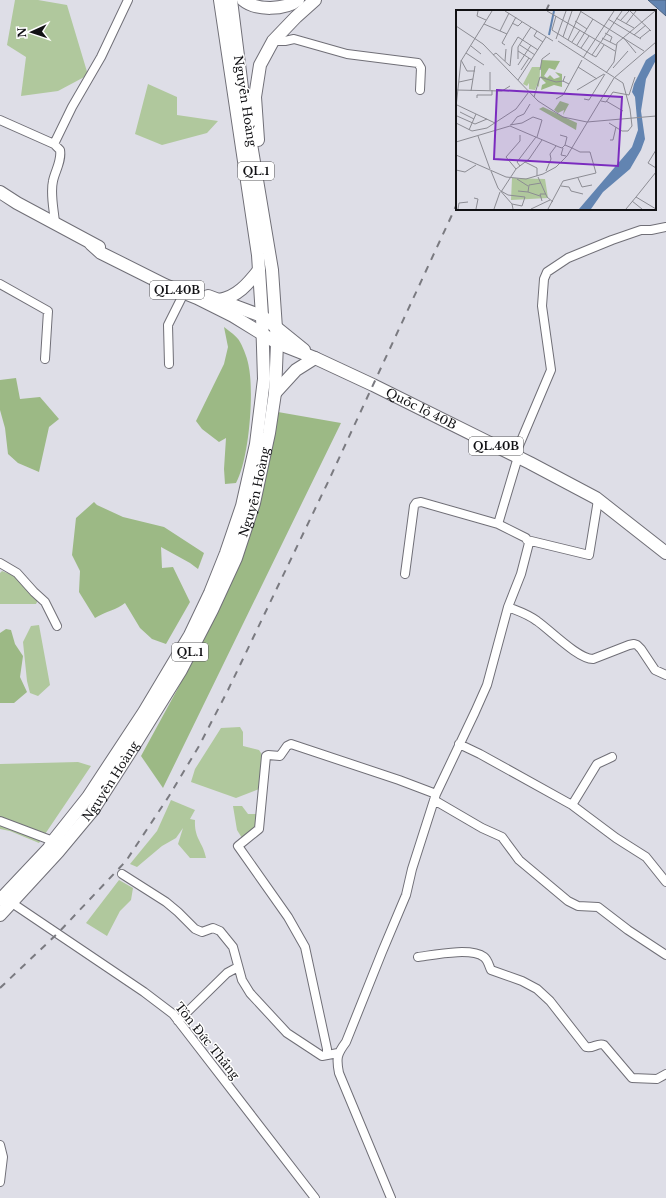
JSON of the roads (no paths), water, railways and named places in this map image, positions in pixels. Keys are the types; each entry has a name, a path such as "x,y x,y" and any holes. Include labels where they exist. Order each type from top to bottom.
{"highway":[{"name":"Nguyễn Hoàng","path":"0,900 49,848 53,840 88,797 144,712 190,635 210,593 226,553 242,506 256,444 264,379 263,336 258,255 220,0"},
{"name":"Nguyễn Hoàng","path":"0,915 58,852 93,810 180,670 212,610 236,558 254,503 269,433 275,393 276,328 272,270 243,96 231,0"},
{"path":"243,0 263,8 278,8 298,0"},
{"path":"264,221 263,182 255,97 260,65 274,41 296,17 315,0"},
{"name":"Quốc lộ 40B","path":"0,192 91,244 190,289 262,316 315,358"},
{"name":"Quốc lộ 40B","path":"91,244 101,253 120,263 233,316 276,343 315,358 516,456 598,500 666,553"},
{"path":"219,300 233,296 251,281 259,270"},
{"path":"275,393 296,370 315,358"}],"street":[{"path":"54,144 72,107 101,57 128,0"},
{"path":"274,41 294,39 347,54 418,63 421,68 420,90"},
{"path":"0,120 54,144 60,150 52,188 54,223"},
{"path":"498,524 516,456 551,370 542,306 544,279 547,272 568,258 612,240 641,230 666,227"},
{"path":"0,284 48,310 45,359"},
{"path":"169,364 168,325 184,293"},
{"path":"405,574 414,506 416,503 421,502 498,524 501,527 515,531 527,540 589,555 598,500"},
{"path":"391,1198 339,1073 337,1063 338,1053 346,1042 406,895 412,869 435,797 487,685 508,607 521,574 529,543 527,540"},
{"path":"0,563 10,568 20,576 34,592 46,602 57,626"},
{"path":"508,607 523,612 535,620 584,658 594,660 634,644 641,649 655,670 666,675"},
{"path":"326,1055 327,1049 305,947 288,917 238,846 259,829 266,756 280,756 287,746 291,744 406,783 435,797 482,828 502,837 519,860 568,901 578,906 598,907 628,930 666,955"},
{"path":"459,744 572,805 616,838 646,857 666,882"},
{"path":"572,805 597,764 612,757"},
{"path":"0,821 53,840"},
{"path":"122,874 166,902 195,929 202,932 213,928 220,931 233,947 245,987 287,1032 322,1056 338,1053"},
{"name":"Tôn Đức Thắng","path":"12,902 144,992 173,1014 315,1198"},
{"path":"418,957 458,952 476,953 481,955 487,960 491,970 522,981 536,989 550,1001 586,1047 589,1048 599,1044 604,1045 632,1078 656,1079 666,1074"},
{"path":"178,1021 227,973 238,967"},
{"path":"0,1145 3,1157 0,1182"}],"water":[{"path":"648,0 666,0 666,16"}],"railway":[{"path":"546,10 551,0"},
{"path":"0,988 58,933 126,861 169,796 199,746 228,690 328,482 456,206"}]}
